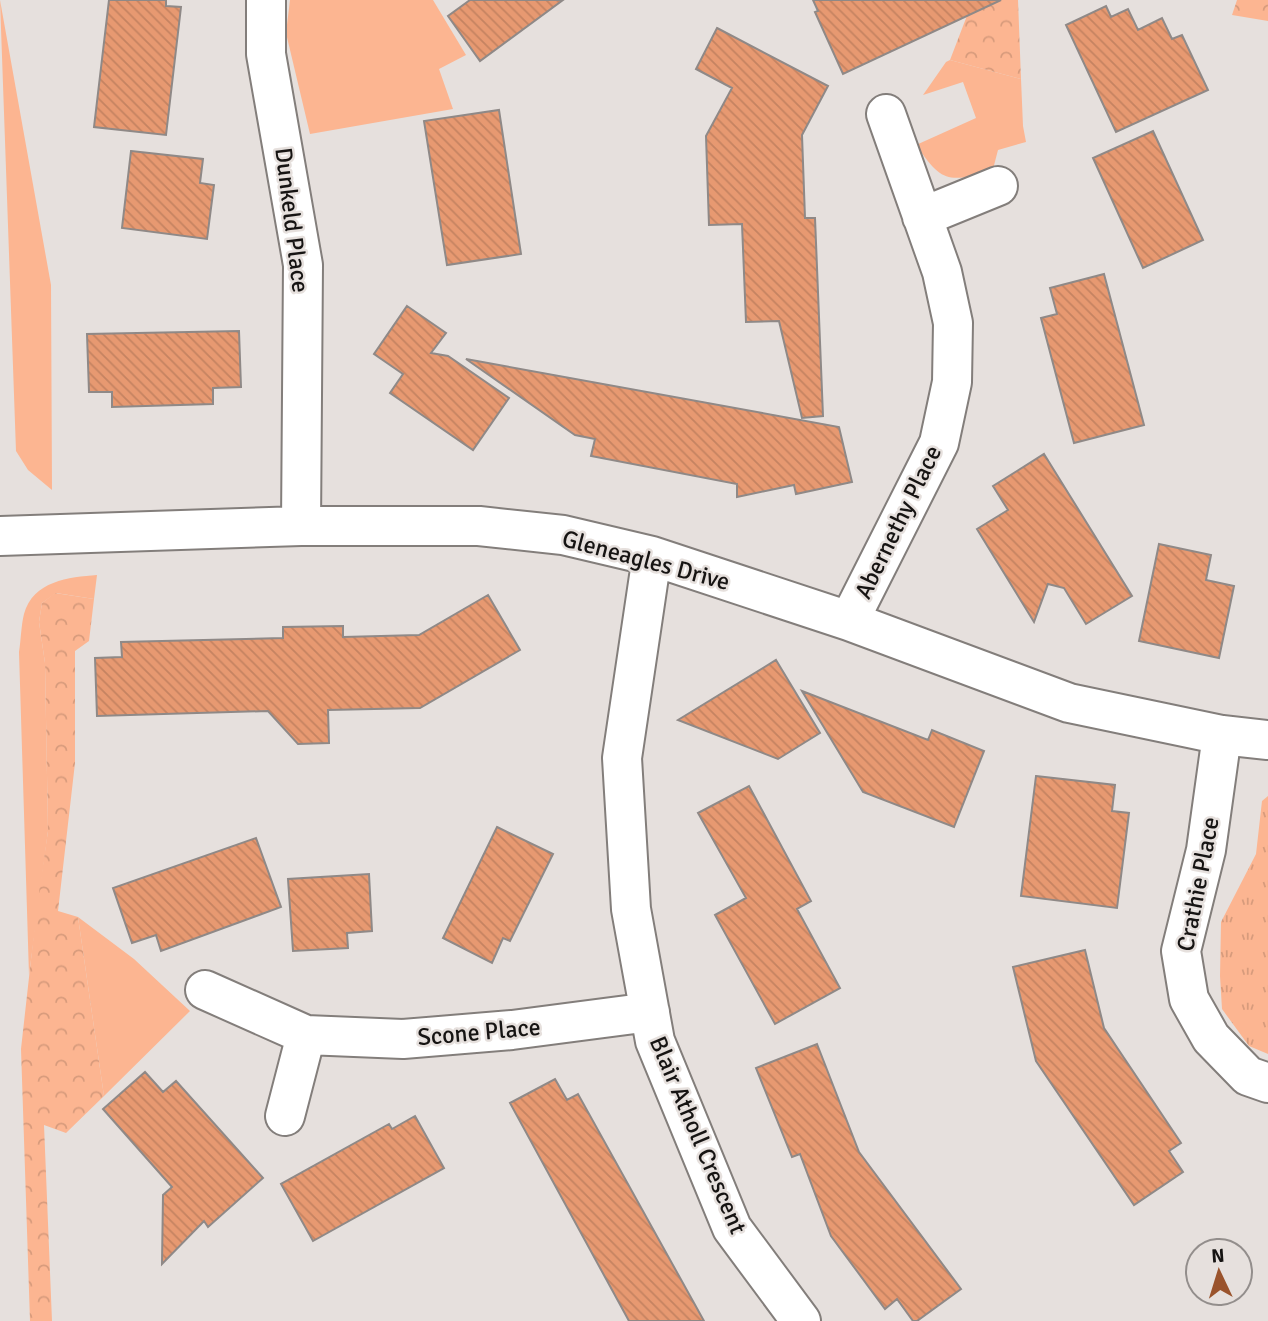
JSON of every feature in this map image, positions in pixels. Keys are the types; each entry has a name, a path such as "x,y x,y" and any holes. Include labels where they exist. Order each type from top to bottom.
{"street":[{"name":"Dunkeld Place","path":"266,0 266,54 303,265 301,526"},
{"name":"Abernethy Place","path":"849,621 939,443 952,382 953,323 942,272 886,114"},
{"path":"922,218 998,186"},
{"name":"Gleneagles Drive","path":"0,536 301,526 479,526 563,535 652,556 849,621 1069,703 1222,735 1268,740"},
{"name":"Blair Atholl Crescent","path":"652,556 622,758 631,909 655,1041 732,1228 802,1321"},
{"name":"Crathie Place","path":"1222,735 1206,850 1181,951 1189,999 1211,1038 1248,1076 1268,1083"},
{"name":"Scone Place","path":"205,990 306,1035 403,1039 512,1030 650,1012"},
{"path":"285,1116 306,1035"}],"green space":[{"path":"0,0 51,285 52,490 28,470 16,451"},
{"path":"290,0 433,0 466,55 439,69 453,109 310,134 286,33"},
{"path":"973,0 1018,0 1021,79 950,60"},
{"path":"1237,0 1268,0 1268,21 1232,15"},
{"path":"950,60 1021,79 1026,142 998,150 992,173 948,177 933,167 916,145 976,118 963,82 923,95"},
{"path":"97,575 94,599 56,593 42,603 39,622 45,663 48,831 29,975 19,652 23,619 35,594 44,588 75,577"},
{"path":"55,593 94,599 89,641 75,651 75,763 58,911 78,917 104,1096 66,1133 44,1125 52,1321 30,1321 21,1049 48,831 45,663 39,622 42,603"},
{"path":"1268,796 1268,1054 1249,1046 1222,1009 1220,976 1221,922 1256,854 1262,801"},
{"path":"78,917 134,959 190,1011 104,1096"}],"building":[{"path":"109,0 166,0 166,6 181,7 166,135 94,127"},
{"path":"470,0 563,0 480,61 448,16"},
{"path":"813,0 1001,0 843,74 815,12 818,11"},
{"path":"1106,6 1111,17 1128,9 1138,30 1162,18 1172,39 1182,35 1208,90 1116,132 1066,25"},
{"path":"717,28 828,86 802,135 805,218 815,218 823,416 802,418 779,321 746,322 742,224 709,225 706,136 732,88 696,69"},
{"path":"499,110 521,254 447,265 424,121"},
{"path":"1153,131 1203,240 1143,268 1093,158"},
{"path":"131,151 203,159 200,183 214,185 207,239 122,228"},
{"path":"1104,274 1144,425 1074,443 1041,318 1057,314 1050,288"},
{"path":"407,306 446,333 431,353 448,356 509,398 473,450 390,393 403,374 374,354"},
{"path":"239,331 241,387 213,388 213,404 112,407 112,392 89,392 87,334"},
{"path":"466,359 839,427 852,482 796,494 794,485 737,497 737,484 591,456 595,439 575,435"},
{"path":"1044,454 1132,596 1086,624 1064,588 1048,584 1034,622 977,529 1008,510 993,486"},
{"path":"1159,544 1211,555 1206,580 1234,586 1219,658 1139,641"},
{"path":"488,595 520,650 420,708 328,710 329,743 298,744 268,711 97,716 95,658 122,657 121,642 283,638 283,627 343,626 343,637 419,635"},
{"path":"776,660 820,733 778,759 678,720"},
{"path":"802,691 928,740 932,730 984,751 954,827 863,792"},
{"path":"1036,776 1115,785 1112,811 1129,813 1117,908 1021,896"},
{"path":"749,786 811,901 797,909 840,988 775,1024 715,915 746,898 698,813"},
{"path":"497,827 553,854 510,941 503,938 492,963 443,938"},
{"path":"256,838 281,907 161,951 156,935 132,943 113,888"},
{"path":"369,874 372,931 347,933 348,948 293,951 288,879"},
{"path":"1085,950 1104,1028 1181,1143 1169,1151 1183,1172 1134,1205 1036,1061 1013,967"},
{"path":"817,1044 859,1152 961,1289 917,1321 913,1321 897,1299 885,1309 831,1236 800,1154 792,1157 756,1068"},
{"path":"145,1072 163,1092 176,1081 263,1178 208,1227 204,1221 162,1264 163,1195 172,1187 103,1109"},
{"path":"555,1079 567,1100 578,1094 704,1321 629,1321 510,1103"},
{"path":"415,1116 444,1168 313,1241 281,1184 389,1124 392,1129"}]}
